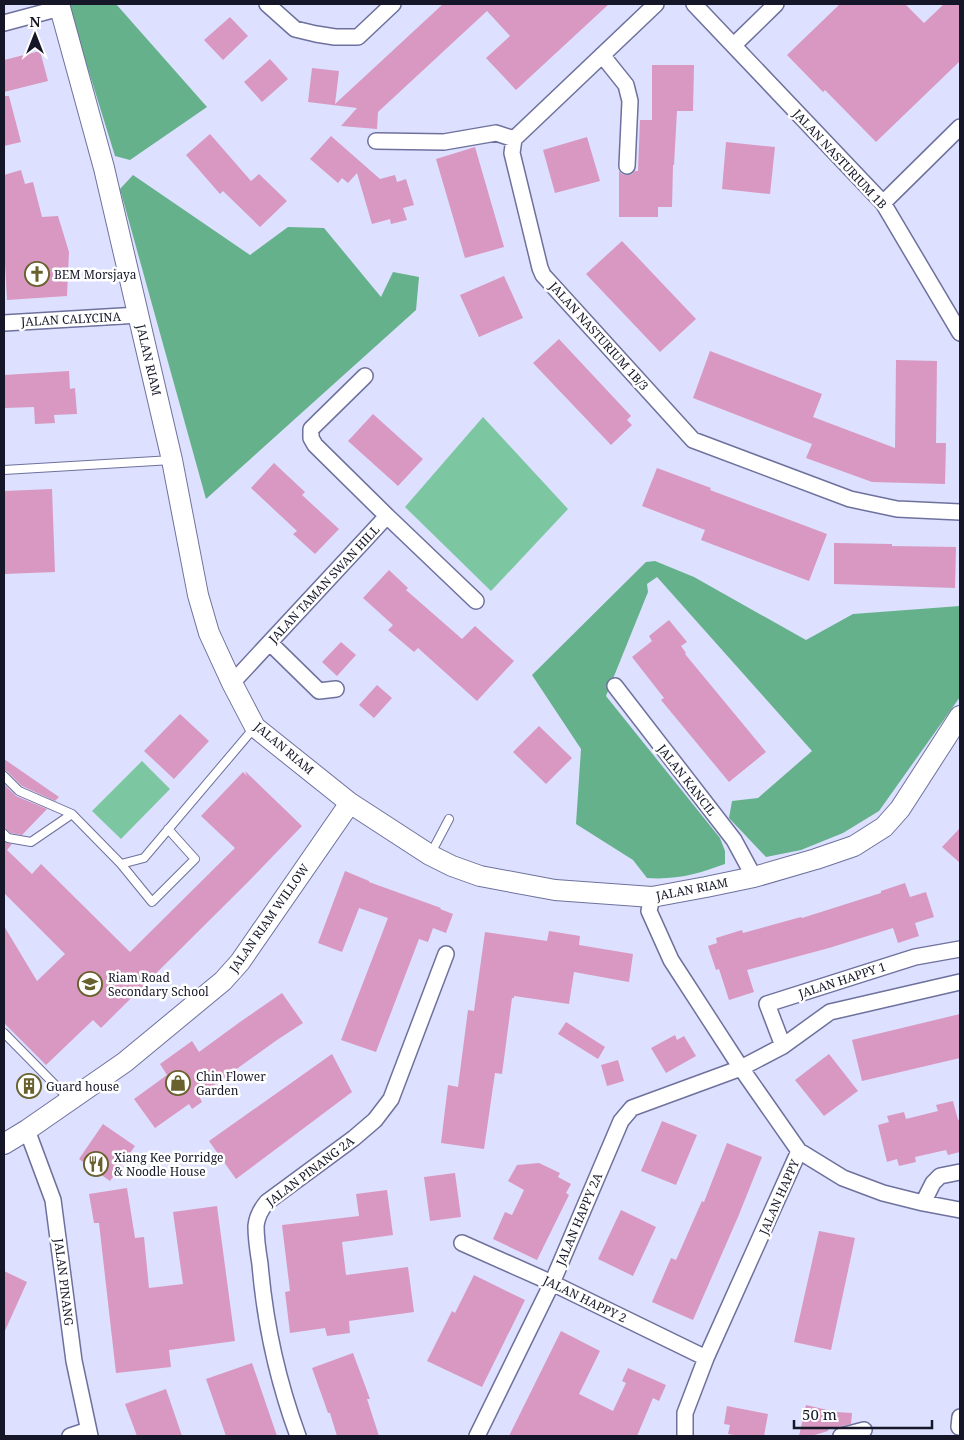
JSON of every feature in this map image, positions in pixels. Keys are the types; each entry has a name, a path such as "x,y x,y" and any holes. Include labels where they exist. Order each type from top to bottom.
{"main road":[{"name":"JALAN RIAM","path":"60,6 98,144 139,315 172,460 198,595 209,633 232,684 255,727 350,803 430,855 452,866 480,876 555,890 652,897 754,877 854,846 884,827 900,808 960,716"},
{"name":"JALAN RIAM WILLOW","path":"4,1144 125,1062 228,976 240,962 350,803"}],"street":[{"path":"267,4 294,29 335,37 358,37 393,4"},
{"path":"376,141 444,142 496,133 514,139 656,4"},
{"name":"JALAN NASTURIUM 1B","path":"694,4 883,203 960,333"},
{"path":"734,46 776,4"},
{"path":"4,23 60,6"},
{"path":"602,55 626,85 630,101 627,166"},
{"path":"883,203 960,127"},
{"name":"JALAN NASTURIUM 1B/3","path":"514,139 512,153 543,275 693,440 850,499 897,508 960,512"},
{"name":"JALAN CALYCINA","path":"4,322 139,315"},
{"name":"JALAN TAMAN SWAN HILL","path":"232,684 387,516 315,445 311,438 311,429 365,376"},
{"path":"387,516 476,601"},
{"path":"270,643 319,691 336,689"},
{"name":"JALAN KANCIL","path":"615,686 734,840 754,877"},
{"name":"JALAN HAPPY","path":"652,897 649,911 671,960 741,1068 799,1151 706,1358 685,1412 685,1436"},
{"name":"JALAN HAPPY 1","path":"782,1046 767,1004 914,957 960,949"},
{"name":"JALAN PINANG 2A","path":"298,1436 284,1399 269,1339 256,1225 259,1212 267,1202 354,1138 375,1120 392,1099 446,954"},
{"path":"741,1068 782,1046 830,1012 960,982"},
{"name":"JALAN HAPPY 2A","path":"477,1436 552,1283 621,1121 632,1108 741,1068"},
{"name":"JALAN PINANG","path":"27,1130 53,1200 74,1361 89,1433"},
{"path":"799,1151 843,1178 884,1193 960,1210"},
{"path":"923,1203 933,1183 940,1176 960,1172"},
{"name":"JALAN HAPPY 2","path":"462,1243 552,1283 706,1358"},
{"path":"960,1417 960,1427"},
{"path":"841,1436 864,1430"},
{"path":"70,1436 89,1433"}],"lane":[{"path":"4,470 172,460"},
{"path":"121,864 144,858 255,727"},
{"path":"4,776 19,791 72,814 121,864 152,902 196,859 168,829"},
{"path":"4,834 8,838 32,842 72,814"},
{"path":"430,855 449,819"},
{"path":"4,1033 71,1100"}],"green space":[{"path":"68,4 116,4 207,107 130,160 115,156"},
{"path":"133,175 250,255 288,227 324,228 381,297 393,272 419,277 416,310 206,499 120,189"},
{"path":"483,417 568,509 491,591 405,507"},
{"path":"655,561 694,577 806,640 853,614 960,606 960,697 879,811 843,833 801,850 766,857 729,818 732,801 758,798 812,751 657,577 647,584 648,592 606,696 720,838 725,851 725,864 687,876 647,878 633,860 576,824 581,749 532,675 646,562"},
{"path":"142,761 170,789 121,839 92,811"}],"building":[{"path":"443,4 609,4 516,90 486,58 510,36 487,11 378,112 377,129 341,126 357,108 308,102 312,68 339,71 335,104"},
{"path":"840,4 905,4 924,23 944,4 960,4 960,61 876,142 825,90 823,92 787,55"},
{"path":"230,17 248,36 223,60 204,40"},
{"path":"40,51 48,81 4,92 4,60"},
{"path":"270,59 288,79 262,102 244,82"},
{"path":"652,65 694,65 693,111 677,111 672,207 658,207 658,217 619,217 619,171 627,175 638,171 640,120 652,120"},
{"path":"4,96 9,96 21,142 4,146"},
{"path":"210,134 251,181 259,174 287,201 260,227 223,191 220,194 186,155"},
{"path":"331,136 380,179 395,175 397,182 406,179 414,205 403,208 407,220 391,224 390,219 372,224 357,173 348,183 342,178 338,183 310,159"},
{"path":"587,137 600,181 555,193 543,150"},
{"path":"726,142 775,147 770,194 722,189"},
{"path":"475,147 504,247 465,258 436,159"},
{"name":"BEM Morsjaya","path":"21,170 25,184 33,182 42,217 58,216 69,252 67,296 7,300 4,246 4,175"},
{"path":"622,241 696,319 660,352 586,274"},
{"path":"504,276 523,318 479,337 460,295"},
{"path":"559,339 631,416 627,420 632,425 611,445 533,363"},
{"path":"710,351 822,394 813,417 895,448 896,360 937,361 936,443 946,443 945,484 872,482 806,458 812,444 693,398"},
{"path":"69,371 70,389 75,388 77,414 54,415 55,423 35,424 34,407 4,408 4,375"},
{"path":"373,414 423,459 398,486 348,441"},
{"path":"274,463 305,492 302,495 339,529 315,554 293,534 297,531 251,488"},
{"path":"657,468 827,534 809,581 701,540 705,530 642,506"},
{"path":"52,489 55,572 4,574 4,491"},
{"path":"834,543 956,547 955,588 834,584"},
{"path":"389,570 408,588 406,590 462,639 475,626 514,661 477,701 418,648 414,652 388,630 393,625 363,598"},
{"path":"669,620 687,642 681,646 685,654 766,752 729,782 661,700 664,698 632,657 652,641 649,636"},
{"path":"341,642 356,655 337,676 322,662"},
{"path":"377,685 392,698 374,718 359,705"},
{"path":"180,714 209,741 174,779 144,751"},
{"path":"539,726 572,758 546,784 513,752"},
{"path":"4,759 59,797 55,801 22,786 4,770"},
{"name":"Riam Road Secondary School","path":"245,771 302,826 101,1028 93,1020 46,1065 4,1023 4,926 37,981 65,954 4,893 4,842 12,844 7,850 32,874 41,864 130,952 235,848 201,816 243,772 247,776"},
{"path":"4,784 16,796 47,809 22,835 11,833 4,828"},
{"path":"960,828 960,863 942,847"},
{"path":"345,871 453,914 446,933 433,928 428,942 419,939 376,1052 341,1040 388,918 359,908 342,952 318,943"},
{"path":"905,883 910,897 926,892 934,917 915,923 919,936 898,943 893,928 829,948 747,970 754,992 729,1000 719,969 716,970 708,946 717,943 716,938 742,930 743,933 802,918 881,893 881,891"},
{"path":"549,931 580,936 579,945 633,954 629,982 574,972 569,1004 514,996 512,998 502,1074 495,1073 484,1149 441,1143 448,1085 458,1087 468,1010 474,1011 485,932 547,941"},
{"path":"282,993 303,1023 199,1096 202,1102 192,1109 189,1104 155,1128 134,1099 167,1075 160,1064 192,1041 199,1052"},
{"path":"960,1014 960,1058 862,1081 852,1040"},
{"path":"566,1022 605,1047 598,1059 558,1034"},
{"path":"675,1035 677,1040 684,1036 696,1056 666,1073 651,1048"},
{"path":"332,1054 352,1092 236,1179 209,1141"},
{"path":"829,1054 858,1091 824,1116 795,1080"},
{"path":"618,1060 624,1081 607,1086 601,1065"},
{"path":"953,1101 958,1120 960,1119 960,1152 948,1155 946,1150 915,1157 916,1162 899,1166 897,1159 887,1162 878,1125 889,1122 887,1116 904,1112 906,1119 938,1111 936,1105"},
{"path":"662,1121 697,1135 676,1185 641,1171"},
{"path":"103,1124 135,1146 110,1181 79,1159"},
{"path":"727,1143 762,1157 693,1320 652,1302 671,1258 676,1260 702,1201 704,1202"},
{"path":"539,1163 560,1173 558,1177 571,1184 566,1193 569,1195 537,1260 493,1239 505,1212 512,1215 524,1190 508,1181 517,1165"},
{"path":"455,1173 461,1217 430,1221 424,1177"},
{"path":"127,1188 135,1238 144,1237 149,1288 183,1284 173,1212 217,1206 235,1341 169,1350 171,1367 116,1373 99,1223 94,1223 89,1194"},
{"path":"387,1190 393,1235 342,1242 346,1275 408,1267 414,1312 349,1321 350,1333 327,1336 325,1328 290,1333 285,1292 290,1291 282,1225 359,1216 356,1194"},
{"path":"621,1210 656,1227 633,1276 598,1259"},
{"path":"819,1231 855,1238 831,1350 794,1342"},
{"path":"4,1271 27,1282 4,1333"},
{"path":"474,1275 525,1300 482,1387 427,1361 452,1311 455,1313"},
{"path":"561,1331 600,1351 579,1394 613,1411 626,1383 622,1381 628,1368 666,1385 659,1401 653,1398 637,1436 509,1436"},
{"path":"353,1353 370,1399 367,1399 379,1436 337,1436 312,1368"},
{"path":"252,1363 277,1436 226,1436 206,1379"},
{"path":"166,1389 182,1436 137,1436 125,1404"},
{"path":"806,1405 836,1412 852,1413 851,1424 829,1427 828,1431 811,1436 799,1436"},
{"path":"727,1406 768,1414 764,1436 728,1434 730,1425 724,1424"}],"place":[{"name":"BEM Morsjaya","path":"37,274"},
{"name":"Riam Road Secondary School","path":"90,984"},
{"name":"Chin Flower Garden","path":"178,1083"},
{"name":"Guard house","path":"29,1086"},
{"name":"Xiang Kee Porridge & Noodle House","path":"96,1164"}]}
